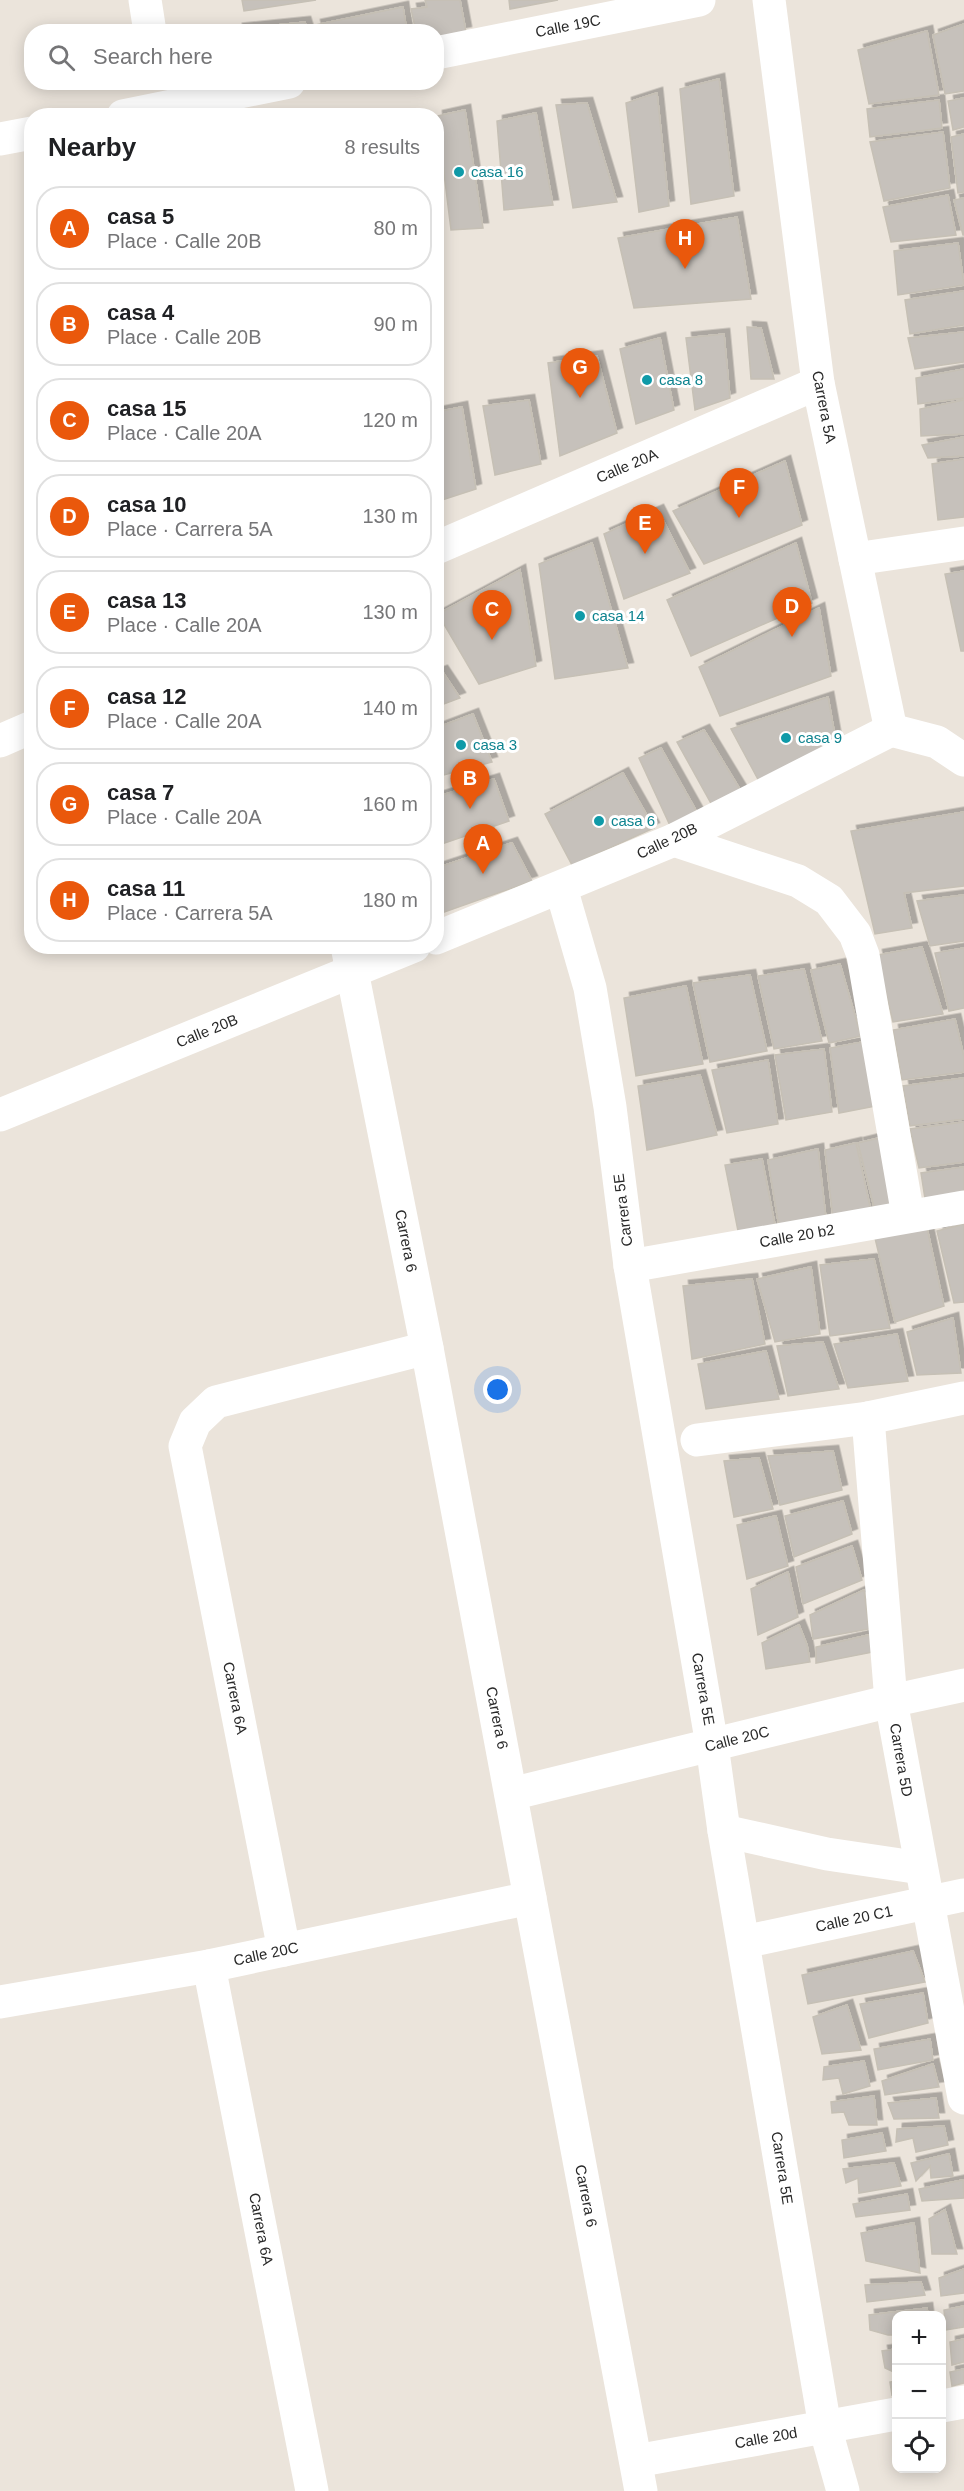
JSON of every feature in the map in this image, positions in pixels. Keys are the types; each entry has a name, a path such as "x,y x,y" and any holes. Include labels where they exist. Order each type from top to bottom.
{"street":[{"path":"145,0 149,24"},
{"name":"Calle 19C","path":"444,51 699,0"},
{"name":"Carrera 5A","path":"769,0 818,383 891,730"},
{"path":"144,108 160,102 237,90"},
{"path":"0,139 24,134"},
{"name":"Calle 20A","path":"444,545 818,383"},
{"path":"855,559 964,543"},
{"path":"0,741 24,730"},
{"path":"891,730 937,742 964,760"},
{"name":"Calle 20B","path":"444,935 674,840 891,730"},
{"path":"674,840 798,881 829,900 855,934 863,955 908,1216"},
{"name":"Carrera 5E","path":"561,888 590,988 610,1107 630,1266 712,1745 724,1831 825,2427 843,2491"},
{"name":"Calle 20B","path":"0,1115 350,959 375,954"},
{"name":"Carrera 6","path":"350,959 427,1348 639,2476"},
{"name":"Calle 20 b2","path":"630,1266 964,1207"},
{"name":"Carrera 6A","path":"284,1950 185,1446 195,1422 216,1402 427,1348"},
{"path":"697,1440 868,1418 964,1398"},
{"name":"Carrera 5D","path":"868,1418 891,1701 964,2098"},
{"name":"Calle 20C","path":"511,1794 964,1685"},
{"path":"724,1831 827,1854 921,1868"},
{"name":"Calle 20 C1","path":"744,1942 964,1895"},
{"name":"Calle 20C","path":"0,2002 209,1966 530,1898"},
{"name":"Carrera 6A","path":"209,1966 312,2491"},
{"path":"946,2405 964,2402"},
{"name":"Calle 20d","path":"639,2476 825,2427 892,2415"}],"building":[{"path":"242,0 316,0 244,11"},
{"path":"425,0 460,0 466,32 444,36 444,24 414,24 411,9 427,7"},
{"path":"509,0 558,0 510,9"},
{"path":"403,7 406,24 320,24"},
{"path":"964,24 964,91 945,94 933,35"},
{"path":"927,31 939,95 869,104 858,50"},
{"path":"719,79 734,196 691,204 680,89"},
{"path":"657,93 669,206 639,212 626,103"},
{"path":"964,98 964,127 953,130 948,101"},
{"path":"939,100 942,128 870,137 867,109"},
{"path":"587,103 617,202 573,208 556,105"},
{"name":"casa 16","path":"465,110 483,228 451,230 444,173 444,114"},
{"path":"536,113 553,205 504,210 497,121"},
{"path":"943,132 950,188 884,201 870,142"},
{"path":"964,134 964,192 958,193 951,137"},
{"path":"948,195 956,235 891,242 883,207"},
{"path":"964,198 964,235 963,235 954,200"},
{"path":"737,217 751,299 634,308 618,238"},
{"path":"958,243 964,285 898,295 894,251"},
{"path":"964,291 964,325 910,334 905,300"},
{"path":"747,327 761,328 774,379 751,379"},
{"path":"964,332 964,362 915,369 908,338"},
{"path":"724,334 730,398 695,410 686,338"},
{"name":"casa 8","path":"660,338 674,410 636,424 620,349"},
{"path":"597,356 617,433 560,456 548,363"},
{"path":"964,369 964,398 918,404 916,378"},
{"path":"529,400 541,464 495,475 483,406"},
{"path":"964,400 964,434 921,436 920,409"},
{"path":"462,407 476,489 444,499 444,410"},
{"path":"964,437 964,456 928,458 922,445"},
{"path":"964,459 964,517 938,520 932,464"},
{"path":"785,461 802,525 704,564 673,511"},
{"path":"658,510 690,573 624,599 604,534"},
{"name":"casa 14","path":"592,543 628,668 555,679 539,564"},
{"path":"796,543 812,603 691,656 667,600"},
{"path":"520,570 536,666 479,684 444,624 444,611"},
{"path":"964,571 964,651 961,651 945,574"},
{"path":"819,608 831,676 720,716 699,667"},
{"path":"444,674 460,698 444,704"},
{"name":"casa 9","path":"828,697 837,747 760,783 731,729"},
{"name":"casa 3","path":"473,714 492,762 444,775 444,725"},
{"path":"704,730 741,791 713,807 677,742"},
{"path":"661,748 698,814 672,830 639,758"},
{"name":"casa 6","path":"623,773 654,828 572,865 545,814"},
{"path":"494,779 509,821 444,843 444,795"},
{"path":"964,812 964,886 904,893 912,928 875,934 851,831"},
{"path":"512,843 532,881 444,912 444,865"},
{"path":"964,895 964,941 930,946 917,901"},
{"path":"922,947 943,1014 893,1022 877,955"},
{"path":"964,948 964,1008 949,1011 935,953"},
{"path":"840,964 861,1036 829,1043 811,970"},
{"path":"804,969 822,1041 774,1049 758,976"},
{"path":"750,975 767,1051 710,1062 693,983"},
{"path":"686,986 703,1064 636,1076 624,998"},
{"path":"955,1019 964,1057 964,1072 902,1080 893,1030"},
{"path":"862,1042 876,1106 839,1113 830,1048"},
{"path":"824,1049 832,1112 786,1120 775,1055"},
{"path":"768,1060 778,1124 727,1133 712,1070"},
{"path":"700,1075 717,1135 647,1150 638,1086"},
{"path":"964,1078 964,1119 910,1126 903,1086"},
{"path":"964,1122 964,1162 919,1168 910,1129"},
{"path":"883,1137 896,1207 875,1211 858,1143"},
{"path":"856,1143 871,1211 833,1218 825,1150"},
{"path":"818,1149 826,1219 779,1227 768,1160"},
{"path":"762,1159 776,1230 739,1236 725,1165"},
{"path":"964,1167 964,1199 926,1205 921,1173"},
{"path":"964,1224 964,1302 954,1303 937,1231"},
{"path":"927,1228 944,1306 895,1322 875,1238"},
{"path":"874,1259 890,1328 830,1336 820,1265"},
{"path":"811,1267 820,1334 775,1342 757,1279"},
{"path":"752,1279 765,1344 692,1359 683,1286"},
{"path":"953,1318 961,1373 917,1375 907,1332"},
{"path":"897,1334 908,1381 848,1388 834,1344"},
{"path":"823,1342 839,1389 788,1396 777,1346"},
{"path":"766,1351 779,1399 706,1409 698,1364"},
{"path":"833,1451 842,1490 780,1505 768,1456"},
{"path":"759,1458 773,1509 734,1517 724,1461"},
{"path":"843,1501 852,1534 794,1557 785,1516"},
{"path":"776,1516 788,1566 747,1579 737,1525"},
{"path":"852,1546 862,1580 803,1604 796,1567"},
{"path":"788,1572 798,1617 758,1635 751,1589"},
{"path":"864,1590 869,1629 813,1639 810,1615"},
{"path":"799,1625 807,1645 810,1662 766,1669 762,1643"},
{"path":"869,1635 873,1652 816,1663 816,1647"},
{"path":"913,1951 925,1982 808,2004 802,1975"},
{"path":"923,1993 928,2023 869,2038 860,2004"},
{"path":"847,2005 861,2050 822,2054 813,2017"},
{"path":"930,2039 933,2060 878,2070 874,2049"},
{"path":"864,2061 870,2086 843,2094 839,2078 823,2080 824,2067"},
{"path":"933,2064 939,2087 885,2095 882,2081"},
{"path":"874,2096 877,2125 849,2125 844,2112 832,2113 831,2102"},
{"path":"936,2098 939,2118 894,2119 888,2103"},
{"path":"944,2126 948,2145 916,2152 913,2138 896,2142 897,2129"},
{"path":"882,2133 886,2151 844,2158 842,2140"},
{"path":"949,2154 953,2176 931,2178 930,2166 916,2181 911,2163"},
{"path":"894,2163 901,2186 859,2193 858,2178 846,2183 843,2169"},
{"path":"963,2180 964,2198 922,2201 919,2189"},
{"path":"907,2194 910,2210 856,2217 853,2204"},
{"path":"945,2210 957,2254 932,2254 929,2219"},
{"path":"914,2223 920,2273 866,2261 861,2233"},
{"path":"964,2269 964,2293 941,2296 939,2278"},
{"path":"921,2282 925,2295 867,2302 865,2285"},
{"path":"964,2306 964,2327 946,2330 946,2311 944,2310"},
{"path":"927,2308 927,2311 902,2311"},
{"path":"892,2312 892,2335 870,2330 869,2315"},
{"path":"964,2339 964,2362 952,2365 950,2342"},
{"path":"892,2350 892,2371 885,2368 882,2351"},
{"path":"964,2369 964,2383 952,2386 950,2372"}],"place":[{"name":"casa 16","path":"459,172"},
{"name":"casa 11","path":"685,269"},
{"name":"casa 8","path":"647,380"},
{"name":"casa 7","path":"580,398"},
{"name":"casa 12","path":"739,518"},
{"name":"casa 13","path":"645,554"},
{"name":"casa 14","path":"580,616"},
{"name":"casa 10","path":"792,637"},
{"name":"casa 15","path":"492,640"},
{"name":"casa 9","path":"786,738"},
{"name":"casa 3","path":"461,745"},
{"name":"casa 4","path":"470,809"},
{"name":"casa 6","path":"599,821"},
{"name":"casa 5","path":"483,874"}]}
